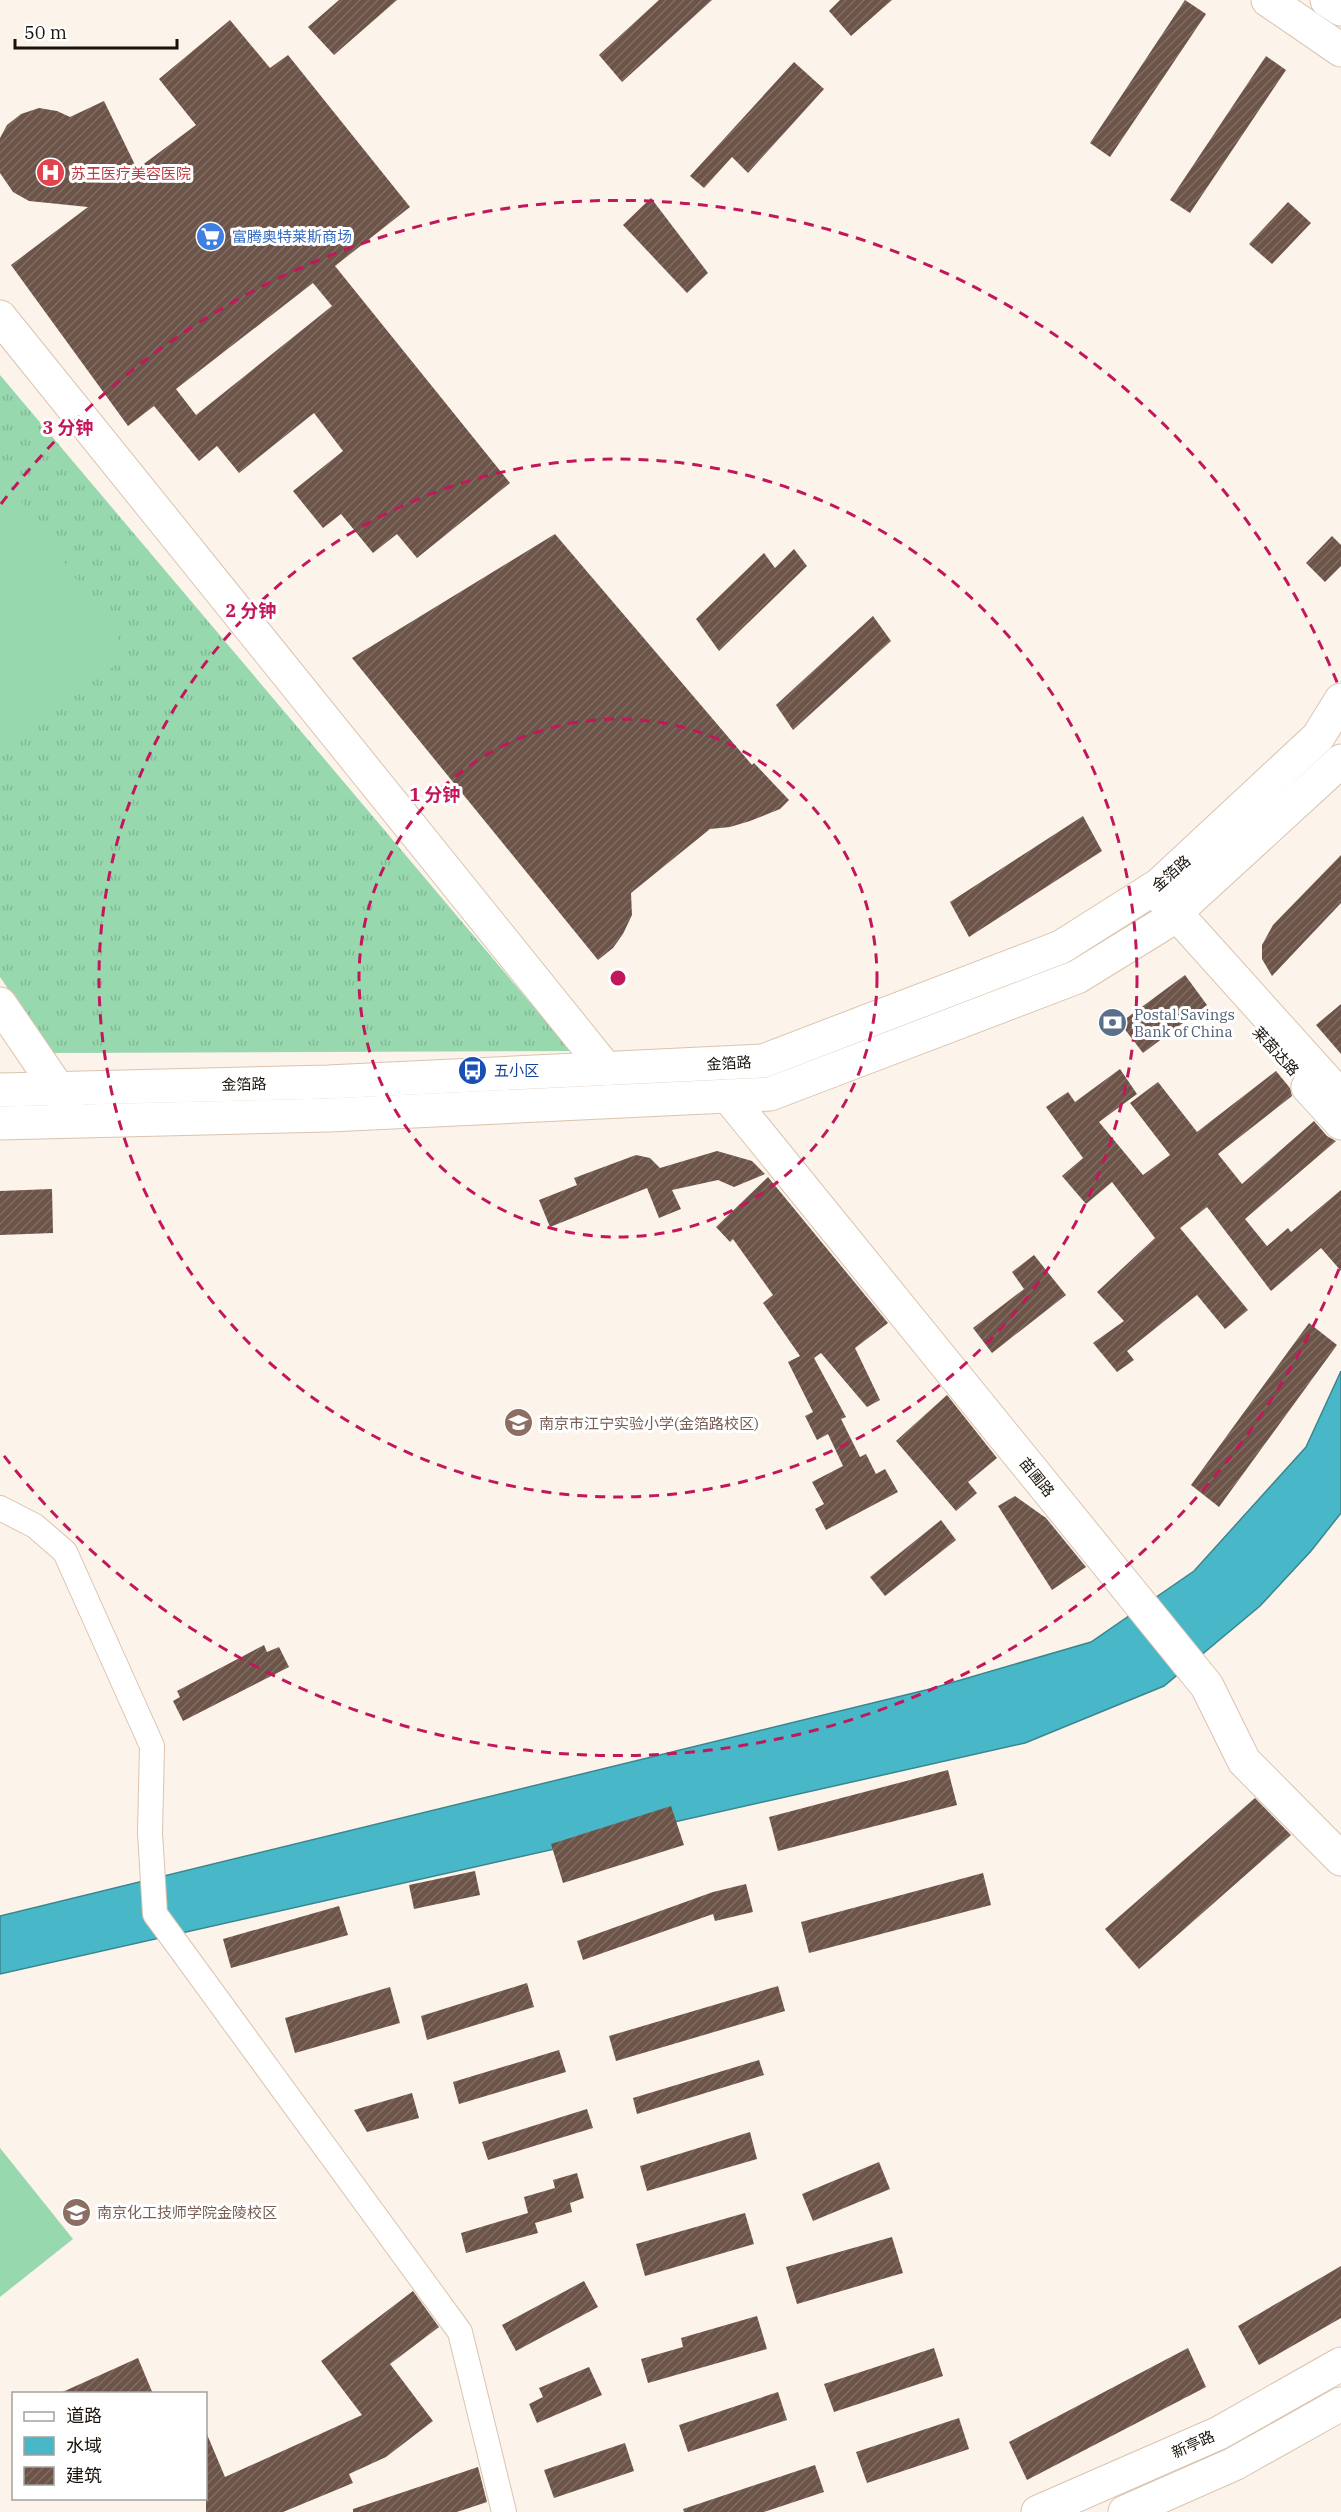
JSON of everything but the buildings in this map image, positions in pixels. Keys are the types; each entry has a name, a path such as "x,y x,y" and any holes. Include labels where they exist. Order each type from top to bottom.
{"main road":[{"path":"1268,0 1341,50"},
{"path":"1327,0 1341,9"},
{"path":"0,317 606,1068"},
{"name":"金箔路","path":"0,1089 328,1082 763,1061 1061,947 1153,889 1318,737 1341,700"},
{"path":"0,1123 340,1115 770,1094 1077,977 1170,918 1341,761"},
{"path":"1153,889 1170,918 1184,924 1341,1097"},
{"name":"莱茵达路","path":"1170,918 1341,1123"},
{"path":"0,1004 71,1121"},
{"path":"0,1032 49,1088"},
{"name":"苗圃路","path":"728,1096 1206,1686 1244,1761 1341,1859"},
{"name":"新亭路","path":"1038,2512 1219,2433 1341,2364"},
{"path":"1125,2512 1234,2464 1341,2404"}],"street":[{"path":"0,1508 35,1526 65,1552 152,1746 150,1833 155,1914 460,2332 504,2512"}],"green space":[{"path":"0,375 571,1051 52,1053 0,977"},
{"path":"0,472 130,655 0,747"},
{"path":"0,2148 73,2239 0,2297"}],"water":[{"path":"1341,1371 1341,1513 1311,1551 1260,1606 1164,1686 1025,1743 0,1974 0,1916 930,1689 1091,1642 1194,1571 1306,1447"}],"place":[{"name":"苏王医疗美容医院","path":"50,173"},
{"name":"富腾奥特莱斯商场","path":"211,236"},
{"name":"Postal Savings Bank of China","path":"1113,1023"},
{"name":"五小区","path":"473,1070"},
{"name":"南京市江宁实验小学(金箔路校区)","path":"518,1423"},
{"name":"南京化工技师学院金陵校区","path":"76,2212"}]}
